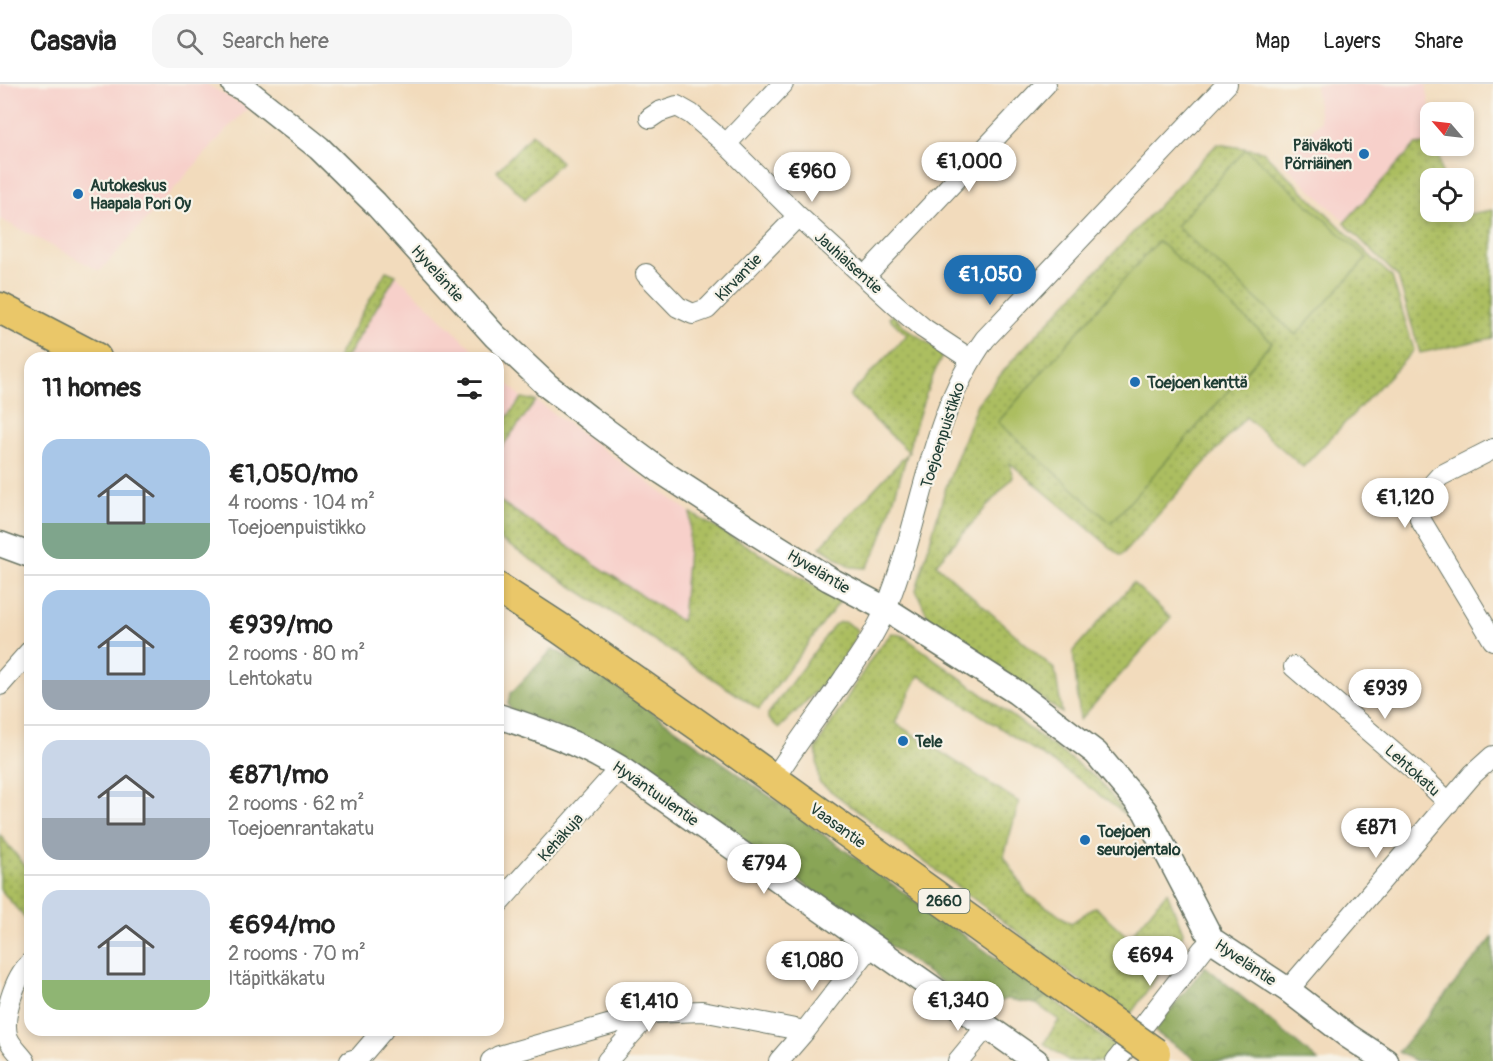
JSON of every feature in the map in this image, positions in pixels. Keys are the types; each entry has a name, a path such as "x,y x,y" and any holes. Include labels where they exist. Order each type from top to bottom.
{"main road":[{"path":"0,308 84,352"},
{"name":"Vaasantie","path":"504,592 561,629 774,779 1161,1057"}],"street":[{"path":"726,144 783,84"},
{"path":"865,276 1046,84"},
{"name":"Toejoenpuistikko","path":"774,779 796,744 853,665 886,609 899,573 947,410 957,383 970,360 985,339 1227,84"},
{"name":"Hyveläntie","path":"243,86 319,148 375,203 495,336 548,386 672,478 829,579 886,609 1016,692 1096,753 1145,810 1212,940 1288,990 1348,1036 1386,1061"},
{"name":"Jauhiaisentie","path":"650,118 659,112 677,106 691,114 726,144 798,216 923,328 970,360"},
{"name":"Kirvantie","path":"646,274 678,308 693,314 707,309 798,216"},
{"path":"1493,449 1440,476 1422,496 1420,519 1493,640"},
{"path":"0,544 24,553"},
{"path":"0,684 24,658"},
{"name":"Lehtokatu","path":"1294,667 1449,803"},
{"name":"Hyväntuulentie","path":"504,718 575,743 620,768 1036,1061"},
{"path":"1288,990 1473,774 1493,756"},
{"name":"Kehäkuja","path":"504,897 620,768"},
{"path":"1116,1061 1212,940"},
{"path":"779,1061 872,946"},
{"path":"24,969 11,1000 5,1023 9,1041 25,1061"},
{"path":"491,1061 499,1056 650,1013 702,1011 805,1031"},
{"path":"607,1061 650,1013"},
{"path":"958,1061 987,1026"},
{"path":"356,1060 378,1036"}],"shaded area":[{"path":"0,84 206,84 249,108 230,126 100,271 0,219"},
{"name":"Päiväkoti Pörriäinen","path":"1315,84 1426,84 1429,102 1420,102 1420,156 1439,156 1442,168 1420,168 1420,222 1428,222 1361,237 1282,162 1320,121"},
{"path":"396,275 476,352 350,352"},
{"path":"504,380 522,398 504,421"},
{"path":"536,401 691,513 682,623 504,504 504,444"}],"green space":[{"path":"532,134 561,162 525,199 497,171"},
{"path":"1217,144 1262,151 1392,277 1414,350 1303,467 1246,417 1121,556 1010,463 1013,477 936,564 1055,670 1062,713 929,619 916,590 945,490 977,404 1015,357"},
{"path":"1420,144 1420,156 1439,156 1441,168 1420,168 1420,222 1474,222 1474,213 1493,210 1493,338 1420,353 1398,277 1344,223 1415,145"},
{"path":"1246,149 1367,258 1296,335 1176,226"},
{"name":"Toejoen kenttä","path":"1158,241 1272,342 1111,523 998,422"},
{"path":"386,271 396,275 350,352 340,352"},
{"path":"893,315 906,328 941,352 942,356 920,411 908,451 849,396 907,335 889,318"},
{"path":"522,398 536,401 504,444 504,421"},
{"path":"907,454 882,537 866,568 851,567 820,547"},
{"path":"504,504 682,622 691,513 840,601 759,709 504,542"},
{"path":"1133,583 1171,618 1080,720 1073,651"},
{"path":"845,622 858,630 845,656 824,682 779,728 768,719 768,714 834,625"},
{"path":"892,633 903,636 1099,780 1126,815 1074,776 919,675 895,723 1019,802 1004,856 1027,894 1071,923 1095,907 1129,938 1167,892 1183,932 1181,942 1130,1015 1048,958 1019,933 819,782 816,748 876,651"},
{"path":"553,649 603,677 1047,995 1036,1004 1007,999 980,1010 615,749 511,710 508,704 510,694"},
{"path":"0,835 24,865 24,917 0,889"},
{"path":"1493,937 1493,1061 1416,1061 1398,1052"},
{"path":"1205,966 1318,1061 1198,1061 1154,1031"},
{"path":"1047,995 1114,1046 1102,1061 1069,1061 1044,1043 1059,1020 1036,1004"}],"place":[{"name":"Päiväkoti Pörriäinen","path":"1364,154"},
{"name":"Autokeskus Haapala Pori Oy","path":"78,194"},
{"name":"Toejoen kenttä","path":"1135,382"},
{"name":"Tele","path":"903,741"},
{"name":"Toejoen seurojentalo","path":"1085,840"}]}
